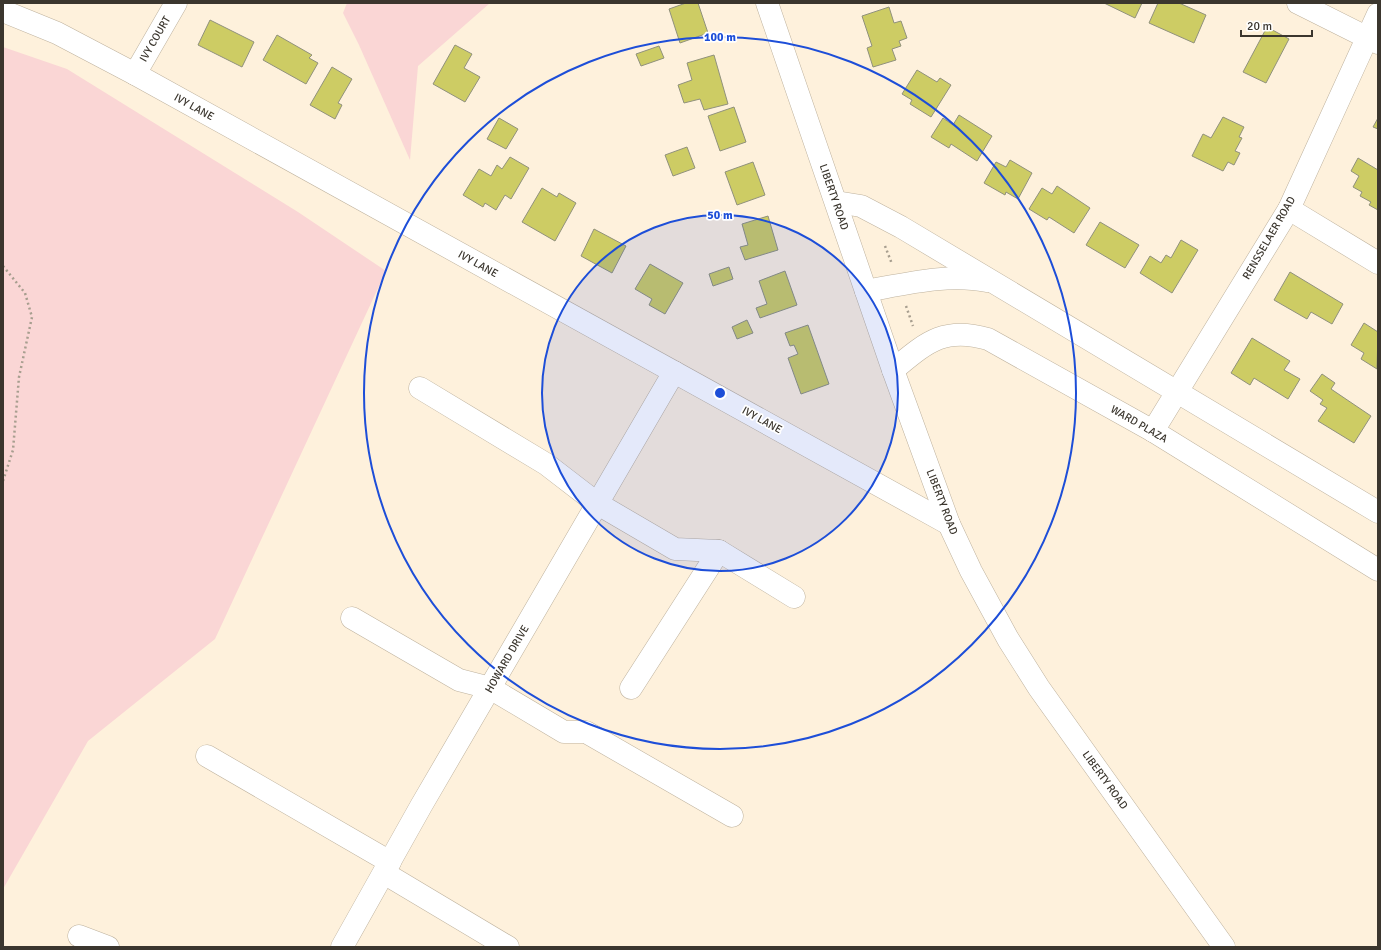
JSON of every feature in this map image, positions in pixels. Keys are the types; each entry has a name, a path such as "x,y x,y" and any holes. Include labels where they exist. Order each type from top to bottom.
{"street":[{"name":"IVY COURT","path":"135,74 176,3"},
{"name":"LIBERTY ROAD","path":"767,3 893,370 949,524 971,571 1008,639 1039,688 1224,947"},
{"path":"1298,3 1372,40"},
{"name":"IVY LANE","path":"3,11 57,33 135,74 949,524"},
{"name":"RENSSELAER ROAD","path":"1153,431 1289,209 1372,40 1378,14"},
{"path":"836,202 861,206 882,216 1378,512"},
{"path":"1289,209 1378,263"},
{"path":"866,292 927,280 961,279 998,284"},
{"name":"WARD PLAZA","path":"893,370 934,339 952,335 979,336 996,342 1153,431 1378,570"},
{"name":"HOWARD DRIVE","path":"342,947 490,688 674,372"},
{"path":"420,388 546,464 598,504 675,549 719,551 794,597"},
{"path":"631,688 719,551"},
{"path":"352,618 459,680 490,688 564,732 586,732 732,816"},
{"path":"207,756 387,868 508,947"},
{"path":"79,936 108,947"}],"path":[{"path":"884,241 894,270"},
{"path":"3,266 25,293 32,317 19,377 13,450 3,481"},
{"path":"904,302 913,328"}],"shaded area":[{"path":"347,3 490,3 418,66 410,160 359,45 343,13"},
{"path":"3,47 67,69 298,212 386,271 215,639 88,741 3,889"}],"building":[{"path":"686,3 698,3 708,33 680,43 669,9"},
{"path":"1104,3 1142,3 1135,18"},
{"path":"1158,3 1179,3 1206,15 1194,43 1149,23"},
{"path":"889,7 894,23 901,21 907,38 899,41 901,46 892,49 896,60 873,67 867,48 872,46 862,16"},
{"path":"210,20 254,42 242,67 198,45"},
{"path":"1267,27 1289,39 1266,83 1243,72"},
{"path":"277,35 312,55 309,58 318,63 306,84 263,60"},
{"path":"455,45 472,54 464,68 480,77 465,102 433,84"},
{"path":"659,46 664,58 641,66 636,54"},
{"path":"714,55 728,104 704,110 700,99 684,103 678,85 692,80 687,63"},
{"path":"332,67 352,79 338,103 342,105 335,119 310,105"},
{"path":"917,70 937,82 940,78 951,85 931,117 910,104 912,100 902,94"},
{"path":"734,107 746,142 720,151 708,116"},
{"path":"959,115 992,136 977,161 951,144 949,148 931,137 943,118 953,125"},
{"path":"1223,117 1244,127 1239,137 1242,138 1235,151 1240,153 1234,165 1228,162 1223,171 1192,156 1203,134 1211,138"},
{"path":"499,118 518,129 506,149 487,139"},
{"path":"1378,118 1378,129 1373,127"},
{"path":"687,147 695,168 673,176 665,155"},
{"path":"510,157 529,168 511,199 505,195 496,210 485,203 483,207 463,195 479,169 491,176 497,165 502,169"},
{"path":"1358,158 1378,170 1378,210 1369,205 1371,202 1360,196 1362,192 1353,187 1359,176 1351,171"},
{"path":"1010,160 1032,173 1018,199 1006,192 1005,195 984,183 996,162 1006,167"},
{"path":"753,162 765,195 737,205 725,172"},
{"path":"1057,186 1090,208 1074,233 1049,217 1047,220 1029,209 1042,188 1052,194"},
{"path":"542,188 557,197 559,193 576,203 555,241 522,222"},
{"path":"768,216 778,250 745,260 740,247 748,245 742,224"},
{"path":"1100,222 1139,245 1125,268 1086,245"},
{"path":"594,229 626,246 612,273 581,256"},
{"path":"1181,240 1198,250 1172,293 1140,273 1150,256 1161,263 1166,255 1171,258"},
{"path":"650,264 683,283 665,314 649,305 652,299 635,289"},
{"path":"729,267 733,279 713,286 709,274"},
{"path":"785,271 797,305 760,318 756,308 767,304 759,281"},
{"path":"1290,272 1343,304 1332,324 1311,312 1307,319 1274,300"},
{"path":"747,320 753,333 737,339 732,327"},
{"path":"1364,323 1378,332 1377,369 1361,359 1364,353 1351,345"},
{"path":"808,325 829,384 801,394 788,358 798,354 794,345 790,346 785,333"},
{"path":"1252,338 1290,361 1284,370 1300,379 1288,399 1254,378 1250,385 1231,373"},
{"path":"1322,374 1335,383 1331,389 1371,416 1354,443 1318,421 1327,408 1320,404 1323,400 1310,391"}]}
